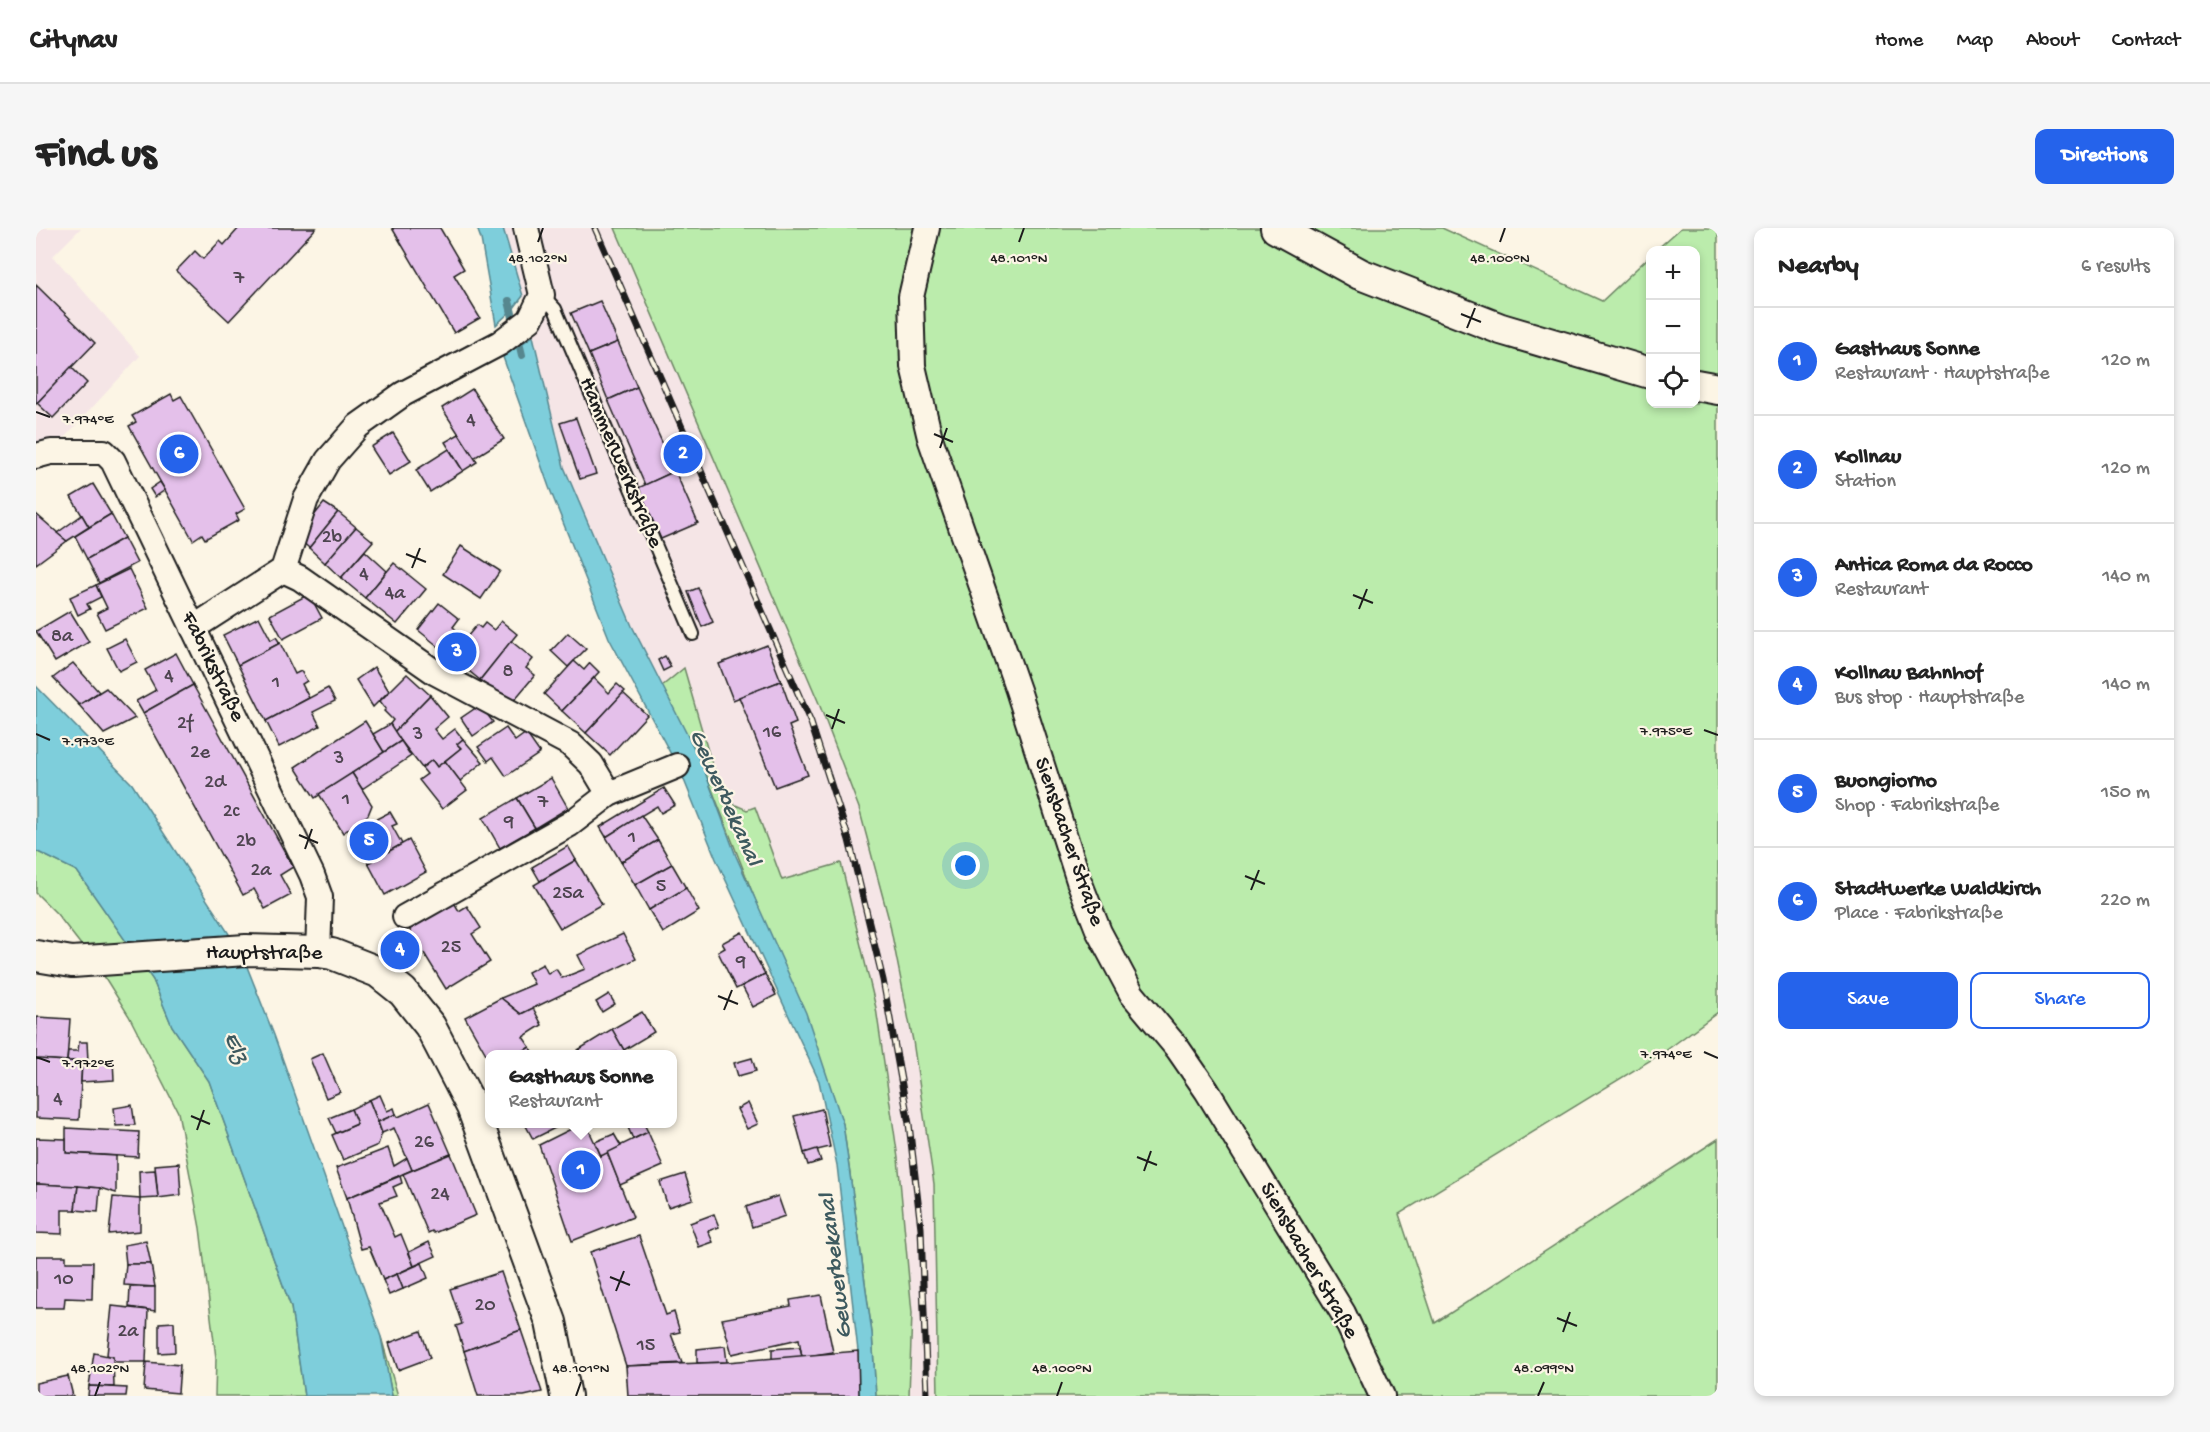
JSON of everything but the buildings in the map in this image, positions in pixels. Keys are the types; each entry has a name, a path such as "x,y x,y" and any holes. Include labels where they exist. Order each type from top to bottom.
{"street":[{"path":"193,628 283,570 306,499 328,460 358,426 403,394 500,343 530,321 542,295 526,228"},
{"name":"Siensbacher Straße","path":"927,228 911,297 914,366 918,387 930,438 1018,690 1078,881 1099,932 1132,994 1178,1049 1207,1091 1343,1314 1382,1396"},
{"path":"1275,228 1360,274 1501,330 1646,372"},
{"path":"1700,386 1718,389"},
{"name":"Fabrikstraße","path":"36,456 51,452 104,452 113,461 312,875 320,897 318,952"},
{"path":"283,570 300,578 436,673 570,744 591,764 609,794"},
{"path":"405,917 570,824 609,794 677,766"},
{"name":"Hauptstraße","path":"36,956 72,962 246,950 318,952 332,954 378,972 403,992 430,1026 472,1107 532,1264 557,1344 566,1396"}],"lane":[{"name":"Hammerwerkstraße","path":"542,295 555,309 693,634"}],"shaded area":[{"path":"36,228 81,228 53,256 140,356 51,452 36,456"},
{"path":"503,228 615,228 818,701 859,807 889,920 913,1041 934,1184 938,1396 910,1396 912,1313 898,1158 876,1008 841,864 782,880 755,808 738,808 731,803 712,765 684,668 661,687 632,626 564,467 530,320"}],"green space":[{"path":"615,228 1442,228 1602,301 1646,260 1646,408 1700,408 1700,246 1661,246 1681,228 1718,228 1718,1012 1664,1052 1399,1214 1435,1323 1718,1139 1718,1396 938,1396 934,1184 913,1041 889,920 859,808 818,701"},
{"path":"684,668 712,765 731,803 747,810 755,807 782,880 841,863 876,1008 898,1158 912,1313 909,1396 876,1396 872,1333 843,1124 702,764 661,687"},
{"path":"36,851 77,871 153,980 172,1026 209,1081 291,1307 304,1396 215,1396 216,1358 200,1228 178,1112 129,1016 99,968 57,914 36,893"},
{"path":"381,1337 398,1396 392,1396"}],"water":[{"path":"477,228 503,228 523,296 496,325 481,239"},
{"path":"533,336 564,467 632,626 702,764 736,856 806,1013 843,1124 872,1333 876,1396 859,1396 858,1351 837,1165 819,1081 716,859 682,775 609,638 549,487 503,357"},
{"name":"Elz","path":"36,686 132,784 242,954 274,1035 381,1337 392,1396 304,1396 291,1307 209,1081 172,1026 153,980 77,871 36,851"}],"waterway":[{"name":"Gewerbekanal","path":"509,301 522,355"}],"railway":[{"path":"595,228 811,723 849,840 883,980 909,1124 921,1228 927,1396"}],"place":[{"name":"Stadtwerke Waldkirch","path":"179,454"},
{"name":"Kollnau","path":"683,454"},
{"name":"Antica Roma da Rocco","path":"457,652"},
{"name":"Buongiorno","path":"369,841"},
{"name":"Kollnau Bahnhof","path":"400,950"},
{"name":"Gasthaus Sonne","path":"581,1170"}]}
